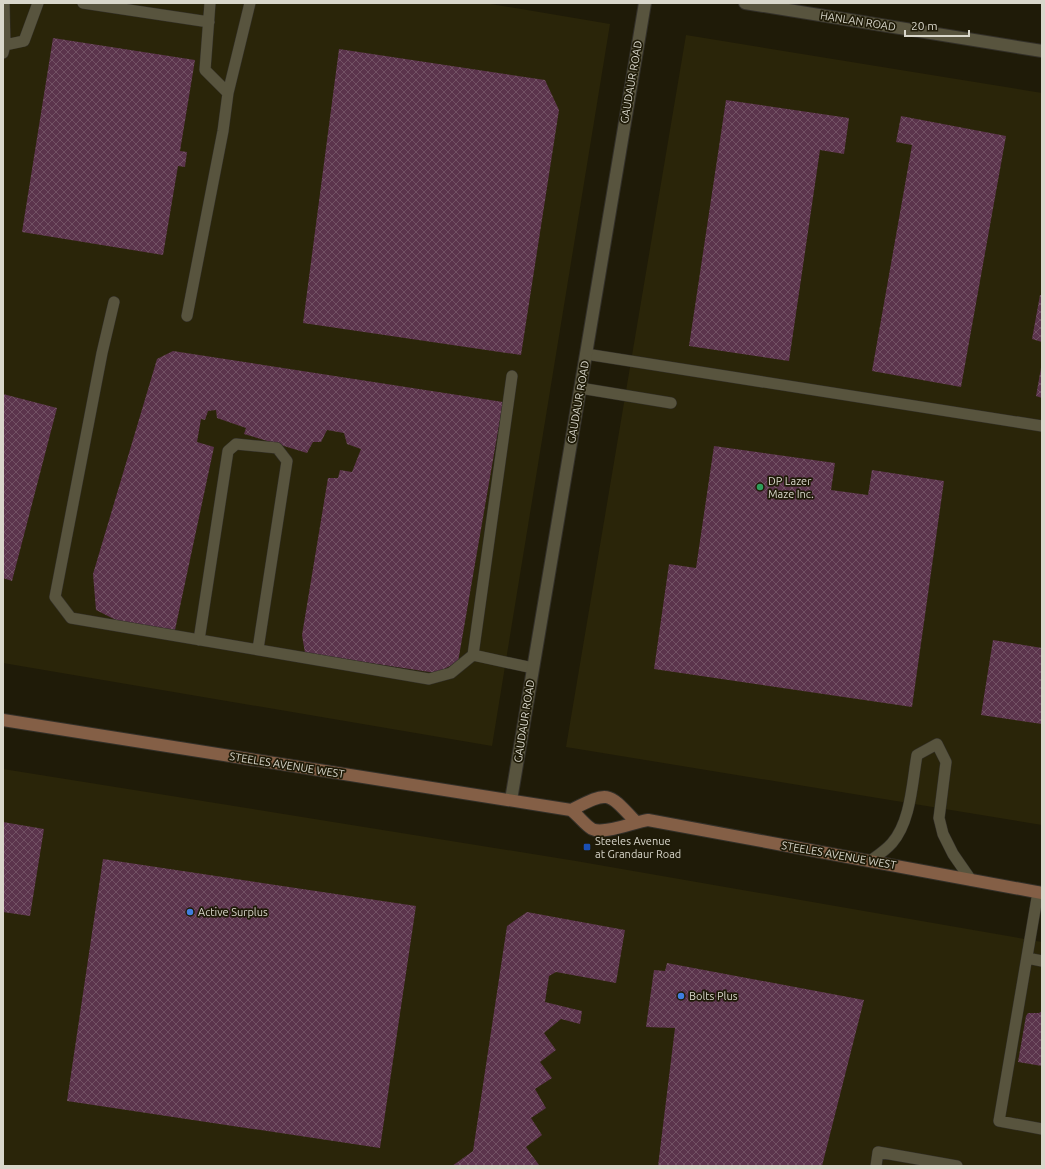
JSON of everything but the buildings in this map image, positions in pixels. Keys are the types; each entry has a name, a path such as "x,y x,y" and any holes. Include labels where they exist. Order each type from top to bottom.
{"main road":[{"name":"STEELES AVENUE WEST","path":"3,720 571,810 593,829 610,830 648,820 1040,892"},
{"path":"571,810 599,796 614,799 636,822"}],"street":[{"name":"GAUDAUR ROAD","path":"511,800 645,3"},
{"name":"HANLAN ROAD","path":"746,3 1042,51"}],"lane":[{"path":"4,3 4,49 24,41 38,3"},
{"path":"83,3 209,22"},
{"path":"210,3 204,70 228,93"},
{"path":"187,316 223,131 228,93 250,3"},
{"path":"114,302 102,354 55,597 71,618 429,679 451,673 473,655 512,376"},
{"path":"586,354 1042,426"},
{"path":"580,388 671,403"},
{"path":"199,640 228,451 236,444 277,448 287,461 258,649"},
{"path":"473,655 533,668"},
{"path":"870,861 892,843 901,827 907,808 918,755 937,744 946,762 939,818 943,834 953,854 971,880"},
{"path":"1040,892 999,1121 1042,1129"},
{"path":"1027,958 1042,961"},
{"path":"876,1166 878,1152 956,1166"}],"shaded area":[{"path":"3,3 485,3 610,24 492,746 3,663"},
{"path":"686,35 1042,93 1042,825 566,747"},
{"path":"3,769 576,861 1042,942 1042,1166 3,1166"}],"place":[{"name":"DP Lazer Maze Inc.","path":"760,487"},
{"name":"Steeles Avenue at Grandaur Road","path":"587,847"},
{"name":"Active Surplus","path":"190,912"},
{"name":"Bolts Plus","path":"681,996"}]}
